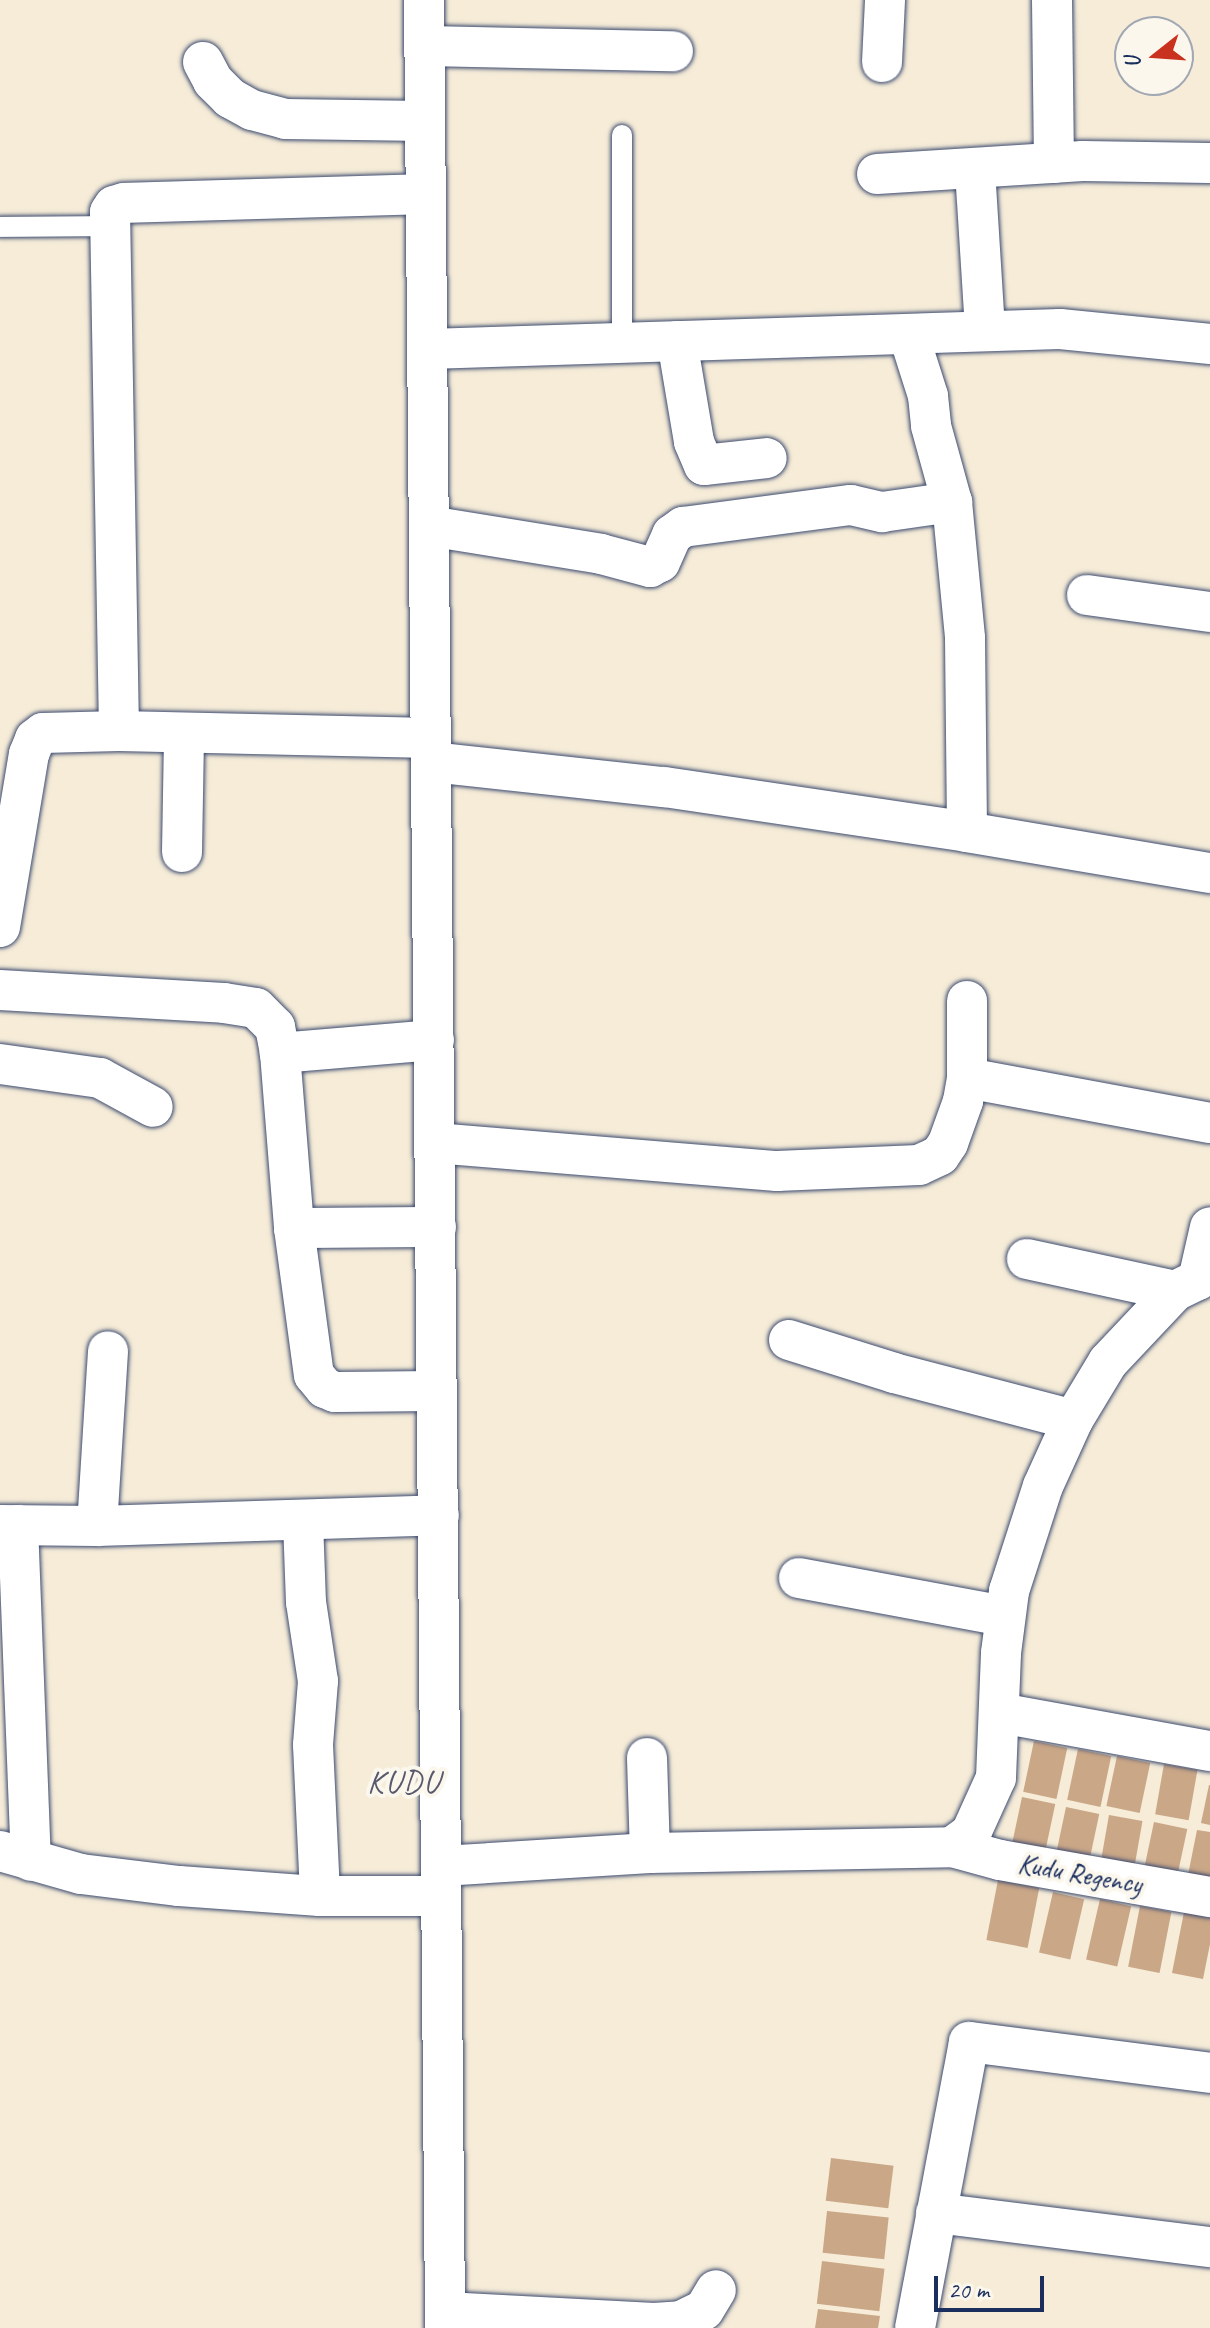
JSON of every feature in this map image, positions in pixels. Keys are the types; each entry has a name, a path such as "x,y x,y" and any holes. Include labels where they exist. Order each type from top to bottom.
{"street":[{"path":"424,0 445,2320 681,2321 704,2310 716,2290"},
{"path":"882,62 885,0"},
{"path":"1052,0 1054,163"},
{"path":"424,46 673,51"},
{"path":"203,62 213,81 230,98 285,119 425,121"},
{"path":"877,174 1054,163 1210,163"},
{"path":"975,170 985,331"},
{"path":"119,731 110,226 114,206 124,203 425,194"},
{"path":"428,349 1060,329 1210,344"},
{"path":"909,336 928,396 931,426 952,502 965,638 967,832"},
{"path":"677,341 694,442 704,465 719,521"},
{"path":"704,465 767,458"},
{"path":"429,526 601,554 650,567 660,562 675,532 719,521 851,505 882,512 952,502"},
{"path":"1087,595 1210,612"},
{"path":"0,927 29,754 35,739 52,731 184,733 432,750 967,832 1210,873"},
{"path":"182,852 184,733"},
{"path":"0,990 224,1003 256,1008 275,1027 280,1053 294,1228 314,1375 325,1388 335,1392 437,1391"},
{"path":"435,1143 777,1171 919,1165 940,1155 948,1143 963,1101 967,1078 967,1001"},
{"path":"280,1053 434,1040"},
{"path":"0,1064 100,1078 153,1107"},
{"path":"967,1078 1210,1123"},
{"path":"294,1228 436,1227"},
{"path":"952,1847 971,1833 984,1811 996,1778 1009,1591 1043,1486 1073,1420 1108,1362 1194,1285 1210,1227"},
{"path":"1027,1259 1194,1285"},
{"path":"789,1340 894,1373 1073,1420"},
{"path":"97,1526 108,1351"},
{"path":"16,1856 9,1525 97,1526 439,1515"},
{"path":"303,1521 306,1602 318,1681 313,1745 320,1896"},
{"path":"799,1578 1005,1616"},
{"path":"1000,1713 1210,1751"},
{"path":"647,1758 650,1853"},
{"name":"Kudu Regency","path":"16,1856 81,1874 320,1896 650,1853 952,1847 1000,1860 1210,1897"},
{"path":"925,2327 936,2213 969,2042 1210,2073"},
{"path":"936,2213 1210,2247"}],"lane":[{"path":"622,135 622,341"},
{"path":"0,227 110,226"}],"building":[{"path":"1034,1741 1067,1748 1056,1799 1023,1792"},
{"path":"1078,1749 1111,1756 1100,1807 1067,1800"},
{"path":"1117,1756 1150,1763 1140,1813 1106,1806"},
{"path":"1164,1764 1197,1770 1189,1820 1155,1814"},
{"path":"1210,1785 1210,1825 1201,1823"},
{"path":"1022,1797 1055,1804 1044,1855 1011,1848"},
{"path":"1066,1807 1099,1814 1089,1864 1055,1857"},
{"path":"1109,1815 1142,1821 1134,1871 1100,1865"},
{"path":"1154,1822 1187,1829 1177,1879 1143,1872"},
{"path":"1197,1830 1210,1832 1210,1885 1187,1880"},
{"path":"998,1880 1039,1888 1028,1948 986,1940"},
{"path":"1053,1892 1084,1899 1070,1960 1039,1952"},
{"path":"1100,1899 1131,1906 1117,1967 1086,1959"},
{"path":"1140,1906 1171,1912 1160,1973 1128,1967"},
{"path":"1184,1912 1210,1918 1210,1944 1203,1979 1172,1973"},
{"path":"831,2158 894,2166 888,2208 826,2201"},
{"path":"827,2211 889,2217 884,2259 823,2253"},
{"path":"822,2261 885,2269 879,2311 817,2304"},
{"path":"818,2309 880,2316 878,2328 815,2328"}],"district":[{"name":"KUDU","path":"404,1782"}]}
